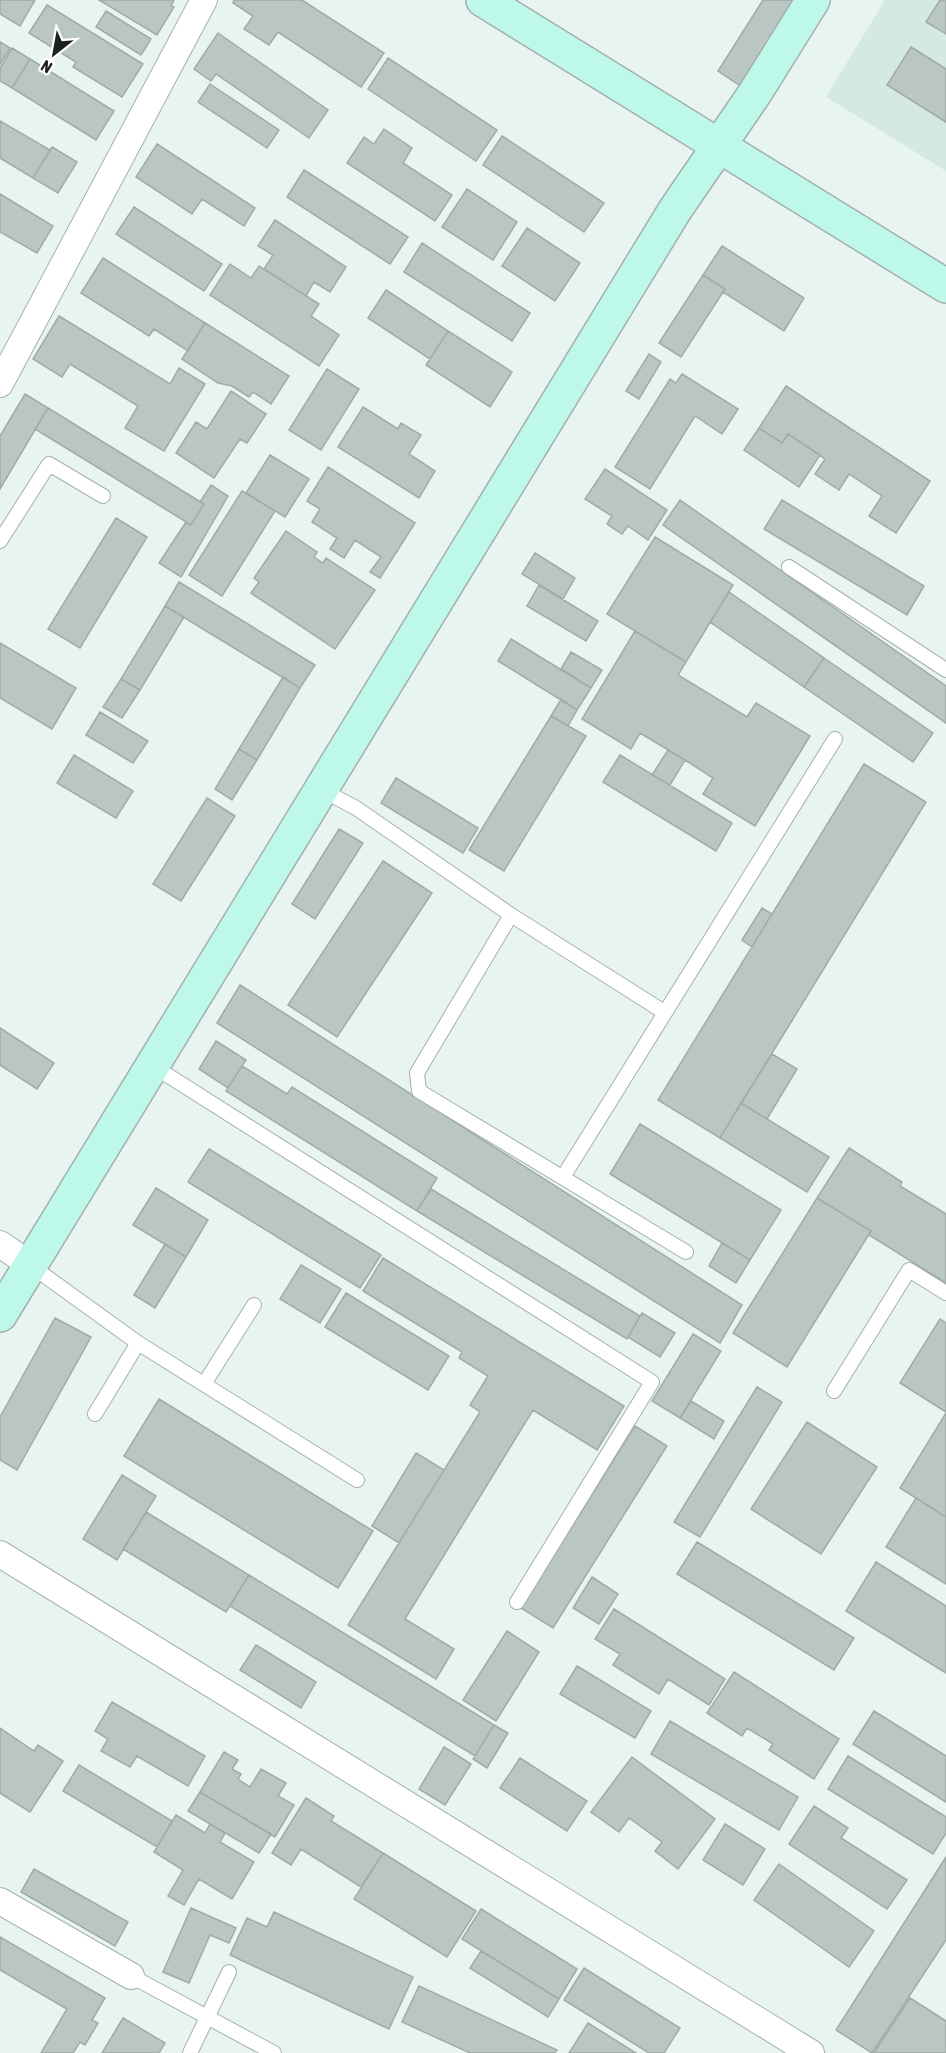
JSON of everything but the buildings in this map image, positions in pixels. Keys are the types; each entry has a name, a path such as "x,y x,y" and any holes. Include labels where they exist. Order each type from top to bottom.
{"street":[{"path":"0,384 204,0"},
{"path":"483,0 946,286"},
{"path":"0,1315 675,210 720,145 813,0"},
{"path":"0,1244 30,1265"},
{"path":"0,1554 811,2053"},
{"path":"0,1901 131,1976"}],"lane":[{"path":"0,541 49,464 103,496"},
{"path":"789,567 946,669"},
{"path":"563,1177 835,739"},
{"path":"322,790 356,808 511,915 664,1012"},
{"path":"511,915 417,1073 419,1091 686,1252"},
{"path":"153,1066 652,1382 517,1602"},
{"path":"30,1265 138,1343 357,1480"},
{"path":"834,1391 909,1270 946,1293"},
{"path":"204,1384 254,1305"},
{"path":"95,1414 138,1343"},
{"path":"190,2053 229,1972"},
{"path":"131,1976 274,2053"}],"shaded area":[{"path":"885,0 946,0 946,171 826,97"}]}
